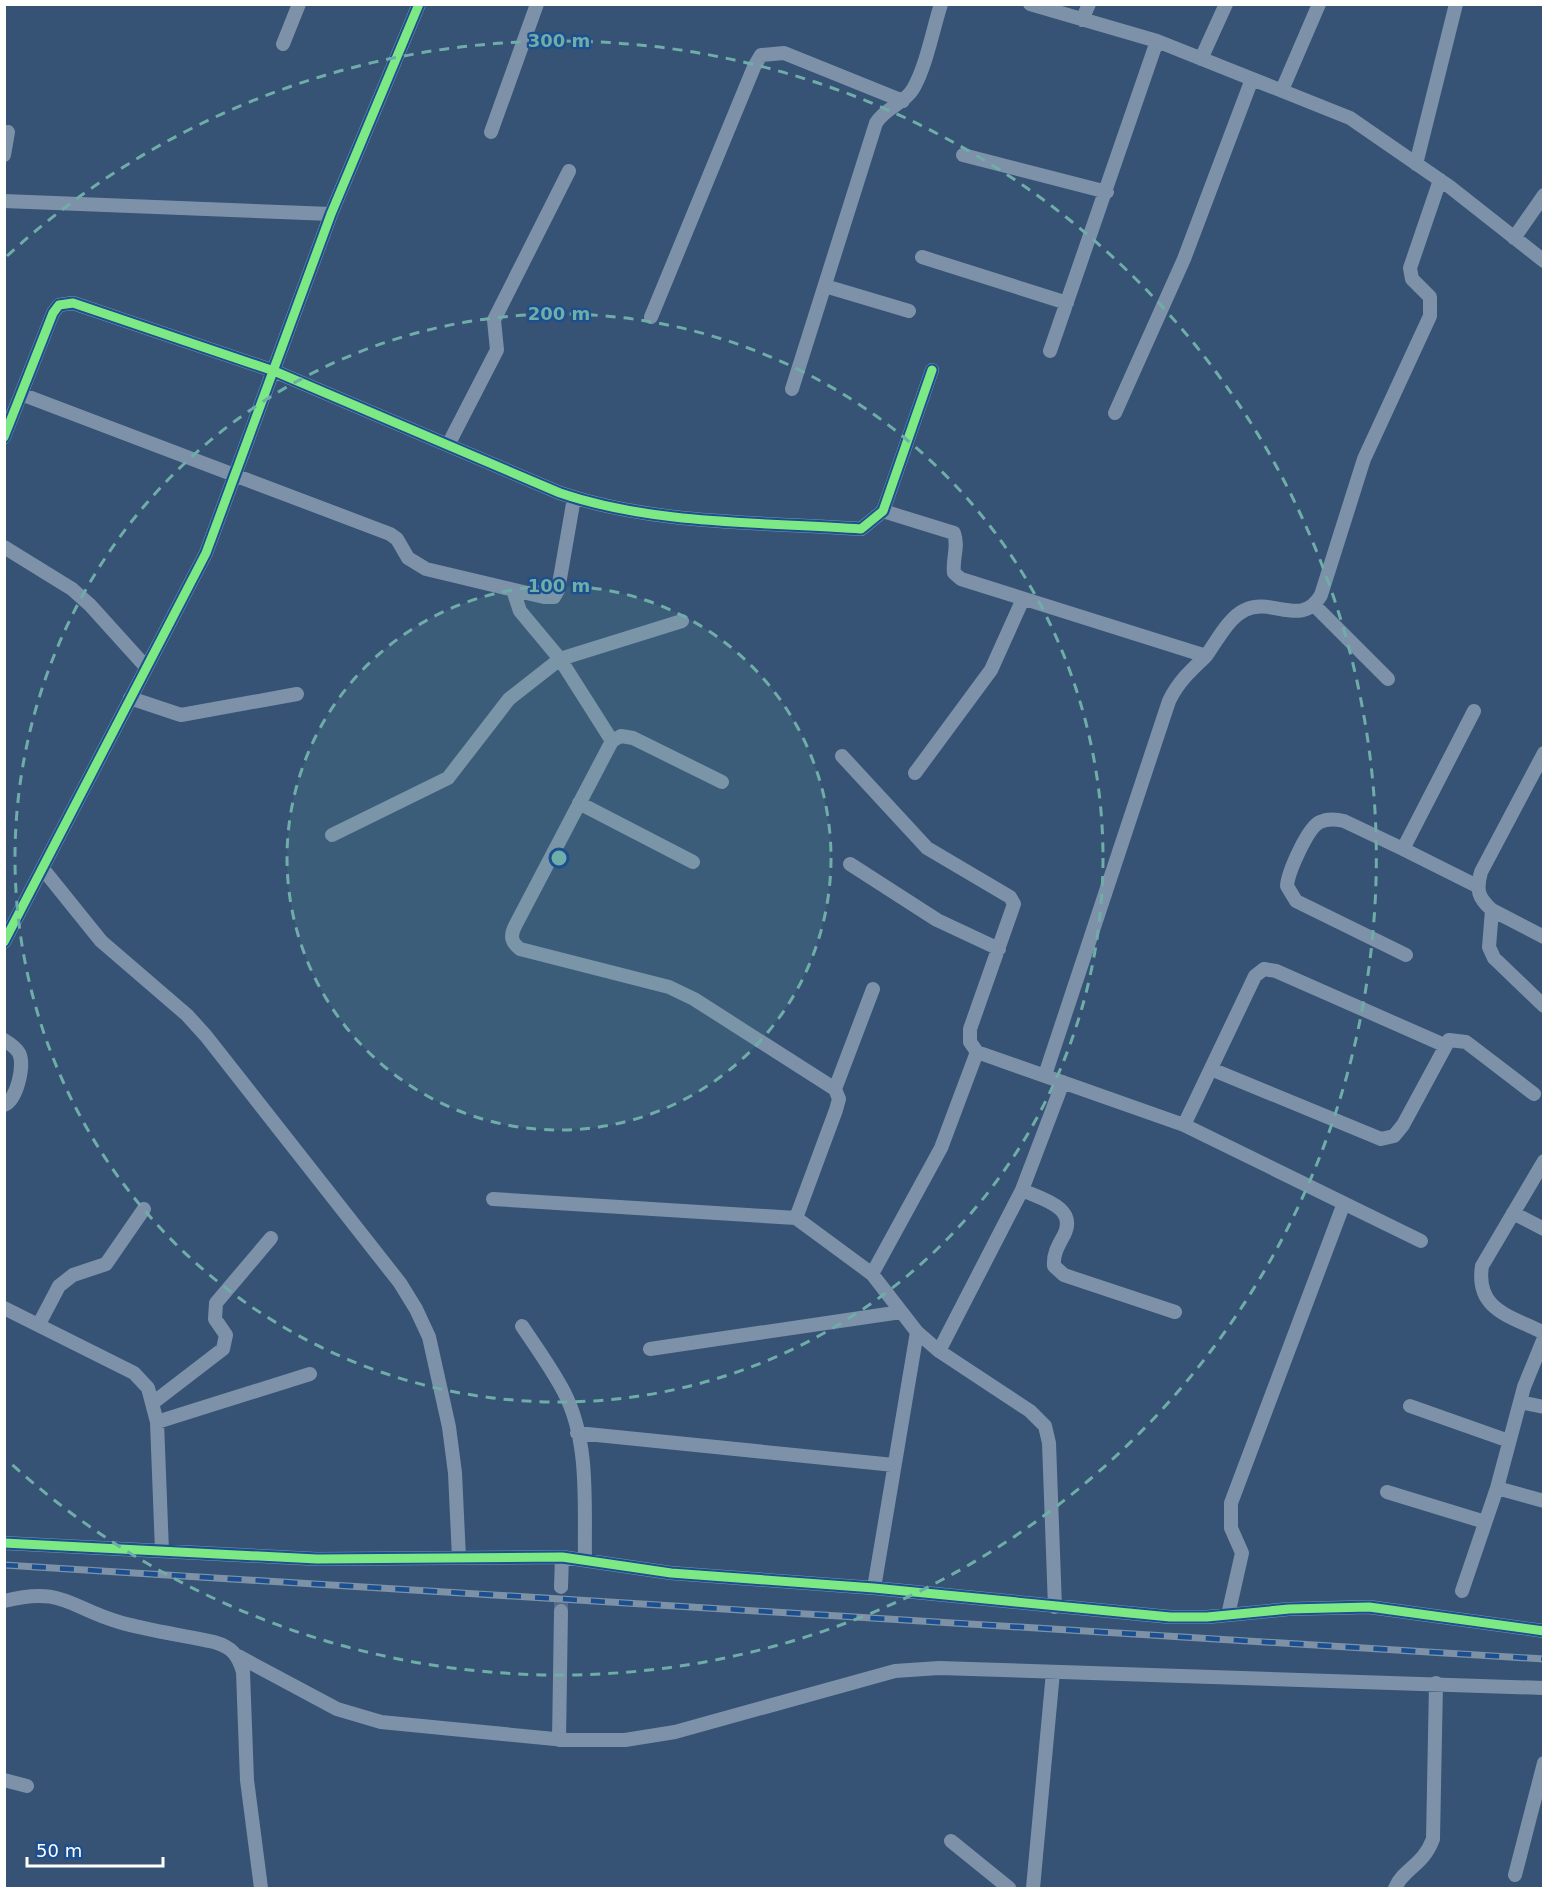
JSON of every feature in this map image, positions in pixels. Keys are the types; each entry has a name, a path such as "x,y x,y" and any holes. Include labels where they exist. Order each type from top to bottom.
{"street":[{"path":"283,44 299,4"},
{"path":"4,942 146,667 191,585 236,475 331,214 419,4"},
{"path":"491,132 537,4"},
{"path":"792,389 876,123 883,112 903,100 913,89 941,4"},
{"path":"1030,4 1157,41 1350,118 1440,180 1544,261"},
{"path":"1082,20 1089,4"},
{"path":"1201,58 1226,4"},
{"path":"1282,90 1319,4"},
{"path":"1416,164 1456,4"},
{"path":"1050,351 1107,192 1157,41"},
{"path":"651,317 754,67 761,55 784,53 903,100"},
{"path":"1115,413 1184,259 1252,79"},
{"path":"4,155 8,132"},
{"path":"963,155 1107,192"},
{"path":"448,445 497,350 498,341 493,331 497,314 569,171"},
{"path":"1044,1075 1176,687 1206,656 1242,611 1252,607 1306,610 1315,606 1321,595 1364,459 1430,316 1430,297 1412,279 1410,268 1440,180"},
{"path":"1514,238 1544,195"},
{"path":"4,201 331,214"},
{"path":"922,257 1067,303"},
{"path":"825,286 909,311"},
{"path":"4,437 53,313 59,305 73,303 274,371 574,498 644,514 861,529 883,511 932,370"},
{"path":"21,394 390,534 397,539 408,558 426,569 544,597 554,597 558,590 574,498"},
{"path":"883,511 954,533 958,543 953,563 954,573 962,579 1206,656"},
{"path":"4,547 72,589 90,605 146,667"},
{"path":"513,590 520,611 560,659 612,741"},
{"path":"915,772 991,670 1023,599"},
{"path":"1315,606 1388,679"},
{"path":"332,835 448,778 508,699 560,659 682,621"},
{"path":"130,698 181,716 297,694"},
{"path":"1403,849 1474,711"},
{"path":"722,782 633,738 621,736 612,741 511,935 513,943 520,949 678,991 834,1089 839,1099 836,1110 796,1218"},
{"path":"1544,753 1540,768 1481,872 1477,886 1480,900 1492,910 1544,937"},
{"path":"842,756 927,848 1010,897 1014,910 970,1029 970,1042 977,1052 1184,1125 1420,1241"},
{"path":"579,803 693,862"},
{"path":"1406,955 1296,901 1287,886 1288,876 1313,826 1321,821 1334,819 1344,821 1477,886"},
{"path":"850,864 937,920 999,949"},
{"path":"43,869 101,941 187,1015 206,1036 400,1283 429,1337 449,1427 455,1473 459,1558"},
{"path":"1492,910 1489,946 1494,958 1544,1006"},
{"path":"1184,1125 1255,976 1264,969 1276,971 1444,1045"},
{"path":"834,1089 873,989"},
{"path":"4,1040 19,1053 21,1063 12,1097 4,1105"},
{"path":"1211,1069 1380,1139 1394,1136 1403,1125 1444,1045 1449,1040 1467,1042 1534,1094"},
{"path":"872,1275 941,1148 977,1052"},
{"path":"939,1350 1022,1190 1063,1082"},
{"path":"1544,1161 1482,1266 1482,1291 1496,1310 1544,1333"},
{"path":"1022,1190 1061,1208 1067,1217 1066,1230 1053,1256 1054,1266 1064,1275 1175,1312"},
{"path":"493,1199 796,1218 872,1275 917,1332 939,1350 1030,1411 1045,1426 1049,1443 1055,1607"},
{"path":"1228,1615 1242,1553 1231,1528 1231,1503 1344,1203"},
{"path":"39,1324 59,1286 73,1275 106,1264 114,1256 144,1209"},
{"path":"1514,1213 1544,1229"},
{"path":"153,1402 223,1349 226,1335 215,1319 213,1311 216,1303 271,1238"},
{"path":"4,1308 134,1373 148,1388 158,1422 162,1551"},
{"path":"650,1349 901,1312"},
{"path":"522,1326 564,1392 577,1433 583,1460 585,1560"},
{"path":"874,1588 917,1332"},
{"path":"1462,1591 1497,1488 1520,1402 1544,1338"},
{"path":"158,1422 310,1374"},
{"path":"1520,1402 1544,1407"},
{"path":"1410,1406 1509,1440"},
{"path":"577,1433 894,1465"},
{"path":"1497,1488 1544,1501"},
{"path":"1387,1491 1485,1522"},
{"path":"4,1543 317,1559 562,1557 633,1570 671,1574 874,1588 1170,1617 1228,1615 1289,1609 1369,1608 1544,1630"},
{"path":"561,1587 562,1557"},
{"path":"4,1601 32,1594 64,1599 119,1623 221,1644 238,1656 337,1709 381,1722 559,1740 625,1740 675,1731 895,1671 939,1668 1544,1688"},
{"path":"559,1740 561,1611"},
{"path":"238,1656 243,1672 247,1780 261,1888"},
{"path":"1033,1888 1053,1672"},
{"path":"1395,1888 1404,1875 1428,1853 1433,1839 1436,1683"},
{"path":"1515,1875 1544,1763"},
{"path":"4,1780 27,1786"},
{"path":"951,1841 1009,1888"}],"tunnel":[{"path":"561,1587 561,1611"}],"railway":[{"path":"4,1565 1544,1659"}],"cycle path":[{"path":"4,942 206,553 331,214 419,4"},
{"path":"4,437 53,313 59,305 73,303 274,371 560,493 596,503 670,517 861,529 883,511 932,370"},
{"path":"4,1543 317,1559 562,1557 671,1573 874,1588 1170,1617 1207,1617 1289,1609 1369,1607 1544,1631"}]}
